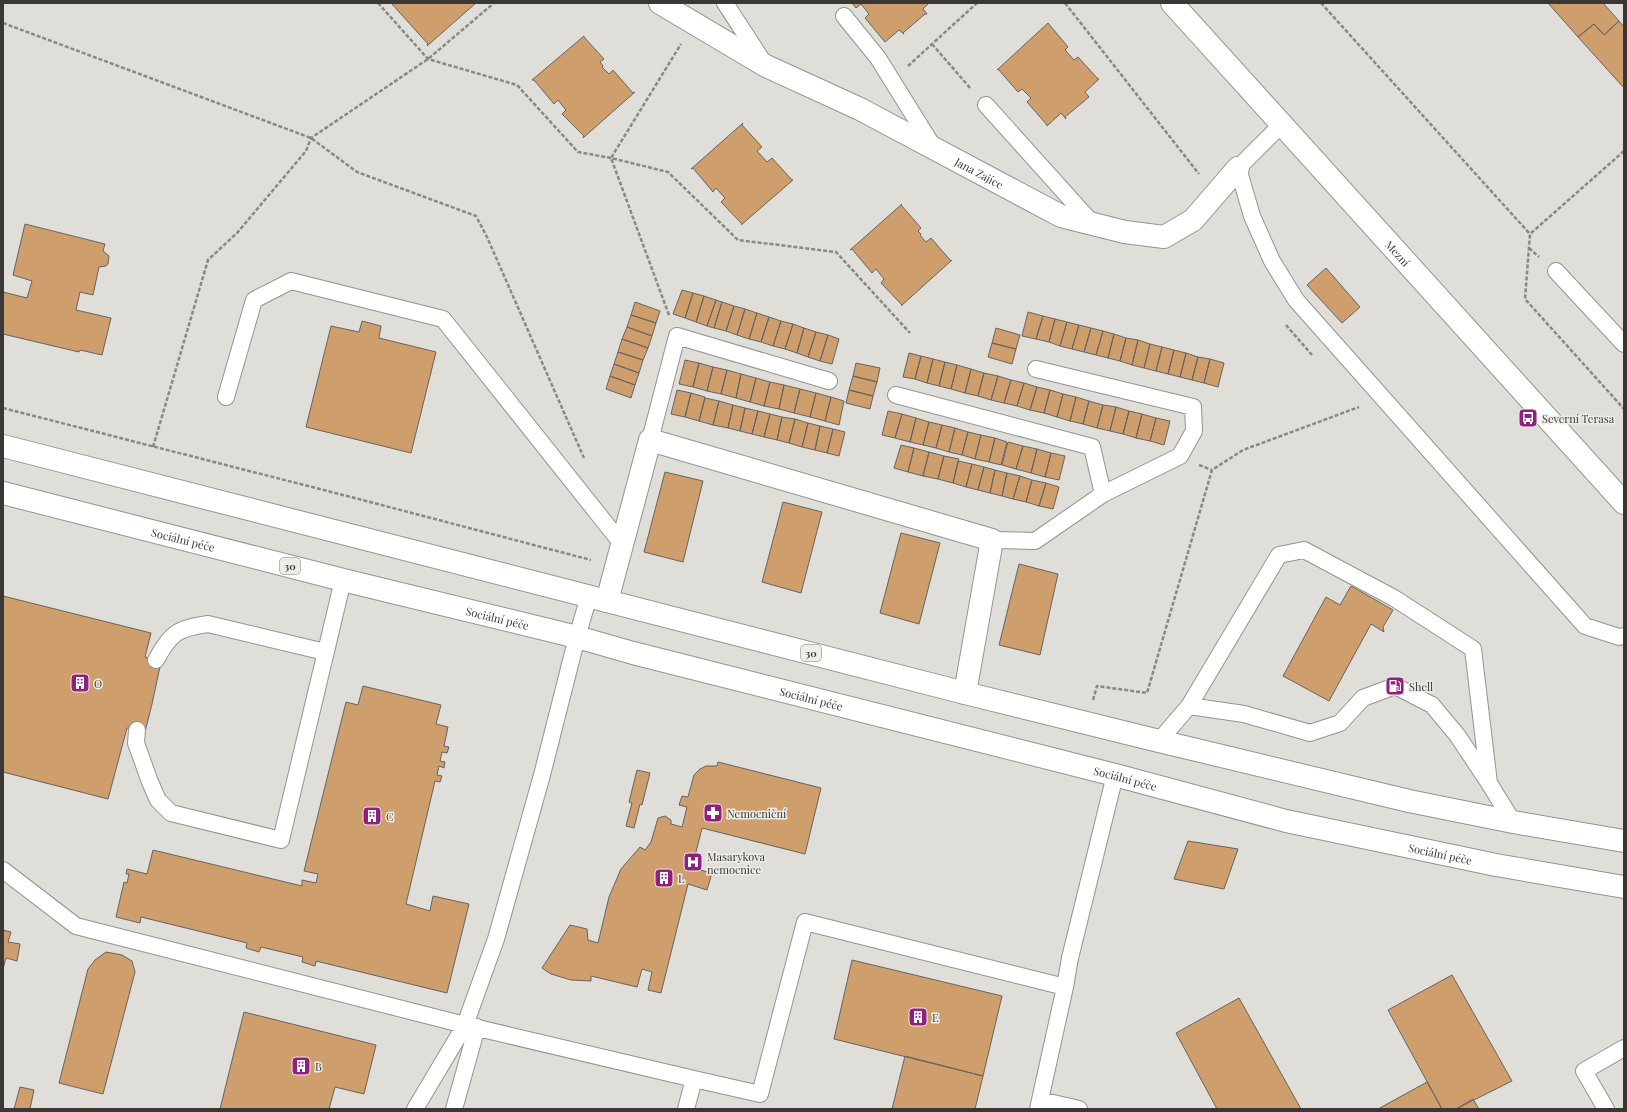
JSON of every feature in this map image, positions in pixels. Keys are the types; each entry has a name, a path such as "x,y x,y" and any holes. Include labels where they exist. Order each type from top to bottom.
{"main road":[{"name":"Jana Zajíce","path":"660,3 766,66 860,109 1061,216 1125,232 1164,238 1194,220 1238,168"},
{"name":"Mezní","path":"1172,3 1624,503"},
{"path":"598,598 616,566 650,440 992,540 965,693"},
{"name":"30","path":"3,446 1084,723 1408,801 1512,822 1624,841"},
{"name":"Sociální péče","path":"3,493 343,580 576,637 633,653 1115,775 1286,820 1496,865 1624,887"}],"lane":[{"path":"725,3 766,66"},
{"path":"844,16 878,58 935,150"},
{"path":"986,105 1093,224"},
{"name":"Jana Zajíce","path":"1238,168 1281,125"},
{"path":"1238,168 1252,216 1272,261 1296,300 1586,626 1619,637 1624,636"},
{"path":"1556,272 1624,344"},
{"path":"226,397 254,300 291,281 443,319 622,544"},
{"path":"650,440 677,336 829,381"},
{"path":"992,540 1035,541 1103,494 1180,456 1194,431 1193,407 1036,369"},
{"path":"896,395 1092,447 1103,494"},
{"path":"1159,741 1189,706 1279,555 1304,550 1394,598 1474,649 1489,783"},
{"path":"137,730 136,744 150,782 158,800 171,813 281,840 343,580"},
{"path":"454,1109 471,1026 542,776 576,637 598,598"},
{"path":"156,660 165,643 172,636 189,627 208,624 325,652"},
{"path":"1189,706 1244,714 1310,733 1340,723 1363,698 1395,686 1432,705 1457,734 1512,822"},
{"path":"1078,1109 1041,1106 1070,958 1115,775"},
{"path":"3,870 76,926 471,1026 760,1094 805,922 1065,986"},
{"path":"415,1109 471,1026"},
{"path":"1606,1109 1584,1071 1624,1048"},
{"path":"686,1109 694,1079"}],"path":[{"path":"378,3 428,60 517,85 578,152 611,158 668,172 738,240 836,252 910,333"},
{"path":"153,446 208,260 237,233 306,151 311,138 428,60 494,3"},
{"path":"1065,3 1215,195"},
{"path":"1321,3 1530,234"},
{"path":"892,80 975,4"},
{"path":"3,22 311,138 357,172 476,216 487,237 586,464"},
{"path":"611,158 694,23"},
{"path":"932,44 986,105"},
{"path":"1624,151 1530,234 1525,299 1624,409"},
{"path":"611,158 677,336"},
{"path":"1284,322 1314,357"},
{"path":"1084,723 1097,686 1147,693 1212,470 1243,450 1360,408 1355,402"},
{"path":"3,408 616,566"}],"building":[{"path":"391,3 476,3 427,46 428,44"},
{"path":"852,3 929,3 923,9 927,14 925,14 903,33 904,34 899,30 885,42 865,18 869,14 861,4 856,8"},
{"path":"1548,3 1603,3 1619,21 1604,35 1594,24 1578,37"},
{"path":"1619,21 1624,27 1624,88 1578,37 1594,24 1604,35"},
{"path":"1048,23 1068,47 1065,50 1074,60 1078,57 1099,79 1085,92 1089,97 1065,117 1066,119 1061,113 1047,126 1027,102 1031,98 1022,89 1018,92 998,69"},
{"path":"584,36 604,59 600,62 603,66 602,67 609,74 613,70 633,93 635,92 583,138 584,136 562,114 566,110 558,100 554,104 534,80 532,80"},
{"path":"743,123 742,125 762,147 757,151 767,162 772,158 793,180 741,225 742,224 721,202 725,198 716,188 713,192 693,168 691,169"},
{"path":"902,204 901,205 921,228 918,231 926,242 931,238 951,261 901,306 902,305 881,283 884,279 876,269 872,273 852,249 850,250"},
{"path":"25,224 105,244 103,251 109,256 108,264 106,266 99,267 93,295 80,292 76,310 111,318 102,355 80,350 79,352 3,334 3,292 27,298 32,281 13,275"},
{"path":"1326,268 1360,307 1342,323 1307,285"},
{"path":"682,290 693,293 685,318 673,314"},
{"path":"693,293 704,296 696,322 685,318"},
{"path":"704,296 716,300 707,326 696,322"},
{"path":"716,300 722,302 714,328 707,326"},
{"path":"635,302 660,311 656,323 631,315"},
{"path":"722,302 734,306 726,331 714,328"},
{"path":"734,306 745,309 737,335 726,331"},
{"path":"745,309 757,313 749,339 737,335"},
{"path":"1028,312 1043,316 1036,339 1022,336"},
{"path":"757,313 769,317 761,342 749,339"},
{"path":"631,315 656,323 652,336 627,327"},
{"path":"1043,316 1055,319 1049,342 1036,339"},
{"path":"769,317 781,321 773,346 761,342"},
{"path":"1055,319 1067,322 1060,346 1049,342"},
{"path":"362,321 381,326 379,338 436,352 411,453 306,427 331,326 359,332"},
{"path":"781,321 793,324 785,349 773,346"},
{"path":"1067,322 1079,325 1072,349 1060,346"},
{"path":"793,324 804,328 797,353 785,349"},
{"path":"1079,325 1091,328 1084,352 1072,349"},
{"path":"627,327 652,336 648,348 622,339"},
{"path":"804,328 816,332 808,357 797,353"},
{"path":"996,328 1020,335 1016,349 992,343"},
{"path":"1091,328 1103,331 1096,355 1084,352"},
{"path":"1103,331 1114,334 1108,358 1096,355"},
{"path":"816,332 828,335 820,361 808,357"},
{"path":"1114,334 1126,338 1120,361 1108,358"},
{"path":"828,335 839,339 832,364 820,361"},
{"path":"1126,338 1138,340 1132,365 1120,361"},
{"path":"622,339 648,348 643,360 618,352"},
{"path":"1138,340 1150,344 1144,368 1132,365"},
{"path":"992,343 1016,349 1012,364 988,357"},
{"path":"1150,344 1162,347 1156,371 1144,368"},
{"path":"1162,347 1174,350 1168,374 1156,371"},
{"path":"1174,350 1186,353 1180,377 1168,374"},
{"path":"618,352 643,360 639,373 614,364"},
{"path":"909,353 921,356 915,379 903,377"},
{"path":"1186,353 1198,357 1192,380 1180,377"},
{"path":"921,356 933,359 927,383 915,379"},
{"path":"1198,357 1210,359 1204,383 1192,380"},
{"path":"933,359 945,362 939,386 927,383"},
{"path":"1210,359 1224,363 1218,387 1204,383"},
{"path":"685,360 699,363 693,387 679,384"},
{"path":"945,362 957,365 951,389 939,386"},
{"path":"699,363 713,367 707,391 693,387"},
{"path":"856,363 880,368 877,382 853,376"},
{"path":"614,364 639,373 635,385 610,376"},
{"path":"957,365 971,369 965,393 951,389"},
{"path":"713,367 727,370 721,394 707,391"},
{"path":"971,369 984,373 978,396 965,393"},
{"path":"727,370 741,374 736,398 721,394"},
{"path":"984,373 998,376 991,400 978,396"},
{"path":"741,374 756,378 750,402 736,398"},
{"path":"610,376 635,385 631,398 606,389"},
{"path":"853,376 877,382 873,396 849,390"},
{"path":"998,376 1011,380 1004,403 991,400"},
{"path":"756,378 770,382 764,406 750,402"},
{"path":"1011,380 1024,383 1017,406 1004,403"},
{"path":"770,382 784,385 779,409 764,406"},
{"path":"1024,383 1037,387 1030,410 1017,406"},
{"path":"784,385 800,389 794,413 779,409"},
{"path":"1037,387 1050,390 1044,413 1030,410"},
{"path":"800,389 816,393 810,417 794,413"},
{"path":"677,390 691,393 685,417 671,414"},
{"path":"849,390 873,396 870,409 846,403"},
{"path":"1050,390 1063,394 1057,417 1044,413"},
{"path":"691,393 705,397 699,421 685,417"},
{"path":"816,393 831,397 825,421 810,417"},
{"path":"1063,394 1076,397 1070,421 1057,417"},
{"path":"831,397 844,401 839,425 825,421"},
{"path":"1076,397 1089,401 1083,424 1070,421"},
{"path":"705,398 719,401 713,425 699,421"},
{"path":"719,401 733,405 728,428 713,425"},
{"path":"1089,401 1103,405 1097,428 1083,424"},
{"path":"733,405 745,408 740,431 728,428"},
{"path":"1103,405 1116,407 1110,431 1097,428"},
{"path":"1116,407 1129,411 1123,434 1110,431"},
{"path":"745,408 758,411 752,434 740,431"},
{"path":"758,411 770,414 764,437 752,434"},
{"path":"888,411 902,414 895,438 882,435"},
{"path":"1129,411 1142,414 1136,438 1123,434"},
{"path":"770,414 782,417 777,440 764,437"},
{"path":"902,414 916,418 910,442 895,438"},
{"path":"1142,414 1156,418 1150,441 1136,438"},
{"path":"782,417 795,419 789,443 777,440"},
{"path":"916,418 929,422 923,445 910,442"},
{"path":"1156,418 1170,421 1164,445 1150,441"},
{"path":"795,419 808,423 802,447 789,443"},
{"path":"929,422 942,425 936,448 923,445"},
{"path":"808,423 820,426 815,450 802,447"},
{"path":"942,425 955,428 949,452 936,448"},
{"path":"820,426 833,429 827,453 815,450"},
{"path":"955,428 968,432 962,455 949,452"},
{"path":"833,429 845,432 839,456 827,453"},
{"path":"968,432 981,435 975,459 962,455"},
{"path":"981,435 995,438 989,462 975,459"},
{"path":"995,438 1007,442 1001,465 989,462"},
{"path":"1008,442 1023,446 1016,469 1002,465"},
{"path":"901,445 914,448 908,472 894,468"},
{"path":"1023,446 1037,449 1031,473 1016,469"},
{"path":"914,448 929,452 923,476 908,472"},
{"path":"1037,449 1051,453 1045,477 1031,473"},
{"path":"929,452 944,456 938,479 923,476"},
{"path":"1051,453 1065,456 1059,480 1045,477"},
{"path":"944,456 959,459 953,483 938,479"},
{"path":"958,461 972,464 966,487 953,483"},
{"path":"972,464 984,467 978,490 966,487"},
{"path":"984,467 995,470 990,493 978,490"},
{"path":"995,470 1007,473 1002,496 990,493"},
{"path":"665,472 703,481 683,562 644,552"},
{"path":"1007,473 1020,476 1013,499 1002,496"},
{"path":"1020,476 1032,480 1026,502 1013,499"},
{"path":"1032,480 1046,483 1039,506 1026,502"},
{"path":"1046,483 1059,487 1053,509 1039,506"},
{"path":"783,502 822,512 801,593 762,582"},
{"path":"901,533 940,543 919,624 880,613"},
{"path":"1019,564 1058,574 1040,655 999,645"},
{"path":"1351,586 1393,610 1383,627 1384,632 1371,624 1329,701 1283,676 1326,597 1340,605"},
{"name":"O","path":"3,596 151,633 145,657 161,662 145,732 127,728 108,799 3,772"},
{"name":"C","path":"363,686 441,705 436,724 448,727 444,746 449,747 447,753 442,752 440,761 445,762 444,768 439,766 437,775 442,776 440,782 435,781 406,904 430,911 433,896 469,904 447,993 316,961 315,966 302,962 303,957 261,947 259,952 246,948 247,943 141,917 140,923 116,917 124,882 127,883 129,874 126,874 127,869 147,874 153,850 302,886 302,880 316,883 318,874 304,871 346,702 358,705"},
{"name":"L","path":"718,762 821,788 805,854 702,828 692,868 712,873 707,890 688,884 661,993 648,990 652,972 642,969 637,987 591,976 591,981 571,980 551,974 542,968 570,925 587,929 588,940 598,943 609,897 621,869 640,847 645,850 651,842 658,818 665,816 671,820 671,824 682,827 687,807 679,805 682,796 688,797 694,775 700,769 706,766 717,766"},
{"path":"637,770 650,773 642,805 640,804 634,828 626,826 632,803 629,802"},
{"path":"1188,841 1238,849 1224,889 1174,879"},
{"path":"3,930 11,932 8,942 20,944 17,961 6,958 3,969"},
{"path":"106,952 122,955 132,961 135,972 103,1094 59,1083 88,969 95,960"},
{"name":"E","path":"852,960 1002,996 983,1076 834,1039"},
{"path":"1452,975 1512,1081 1456,1109 1442,1109 1388,1010"},
{"path":"1239,998 1301,1109 1217,1109 1176,1033"},
{"name":"B","path":"244,1012 376,1045 364,1094 335,1087 329,1109 220,1109"},
{"path":"905,1056 983,1076 975,1109 892,1109"},
{"path":"1427,1082 1442,1109 1378,1109"},
{"path":"20,1087 34,1090 30,1109 14,1109"},
{"path":"1473,1099 1479,1109 1456,1109"}],"place":[{"name":"Severní Terasa","path":"1528,418"},
{"name":"O","path":"80,683"},
{"name":"Shell","path":"1395,686"},
{"name":"Nemocniční","path":"713,813"},
{"name":"C","path":"372,816"},
{"name":"Masarykova nemocnice","path":"693,862"},
{"name":"L","path":"664,878"},
{"name":"E","path":"918,1017"},
{"name":"B","path":"301,1066"}]}
